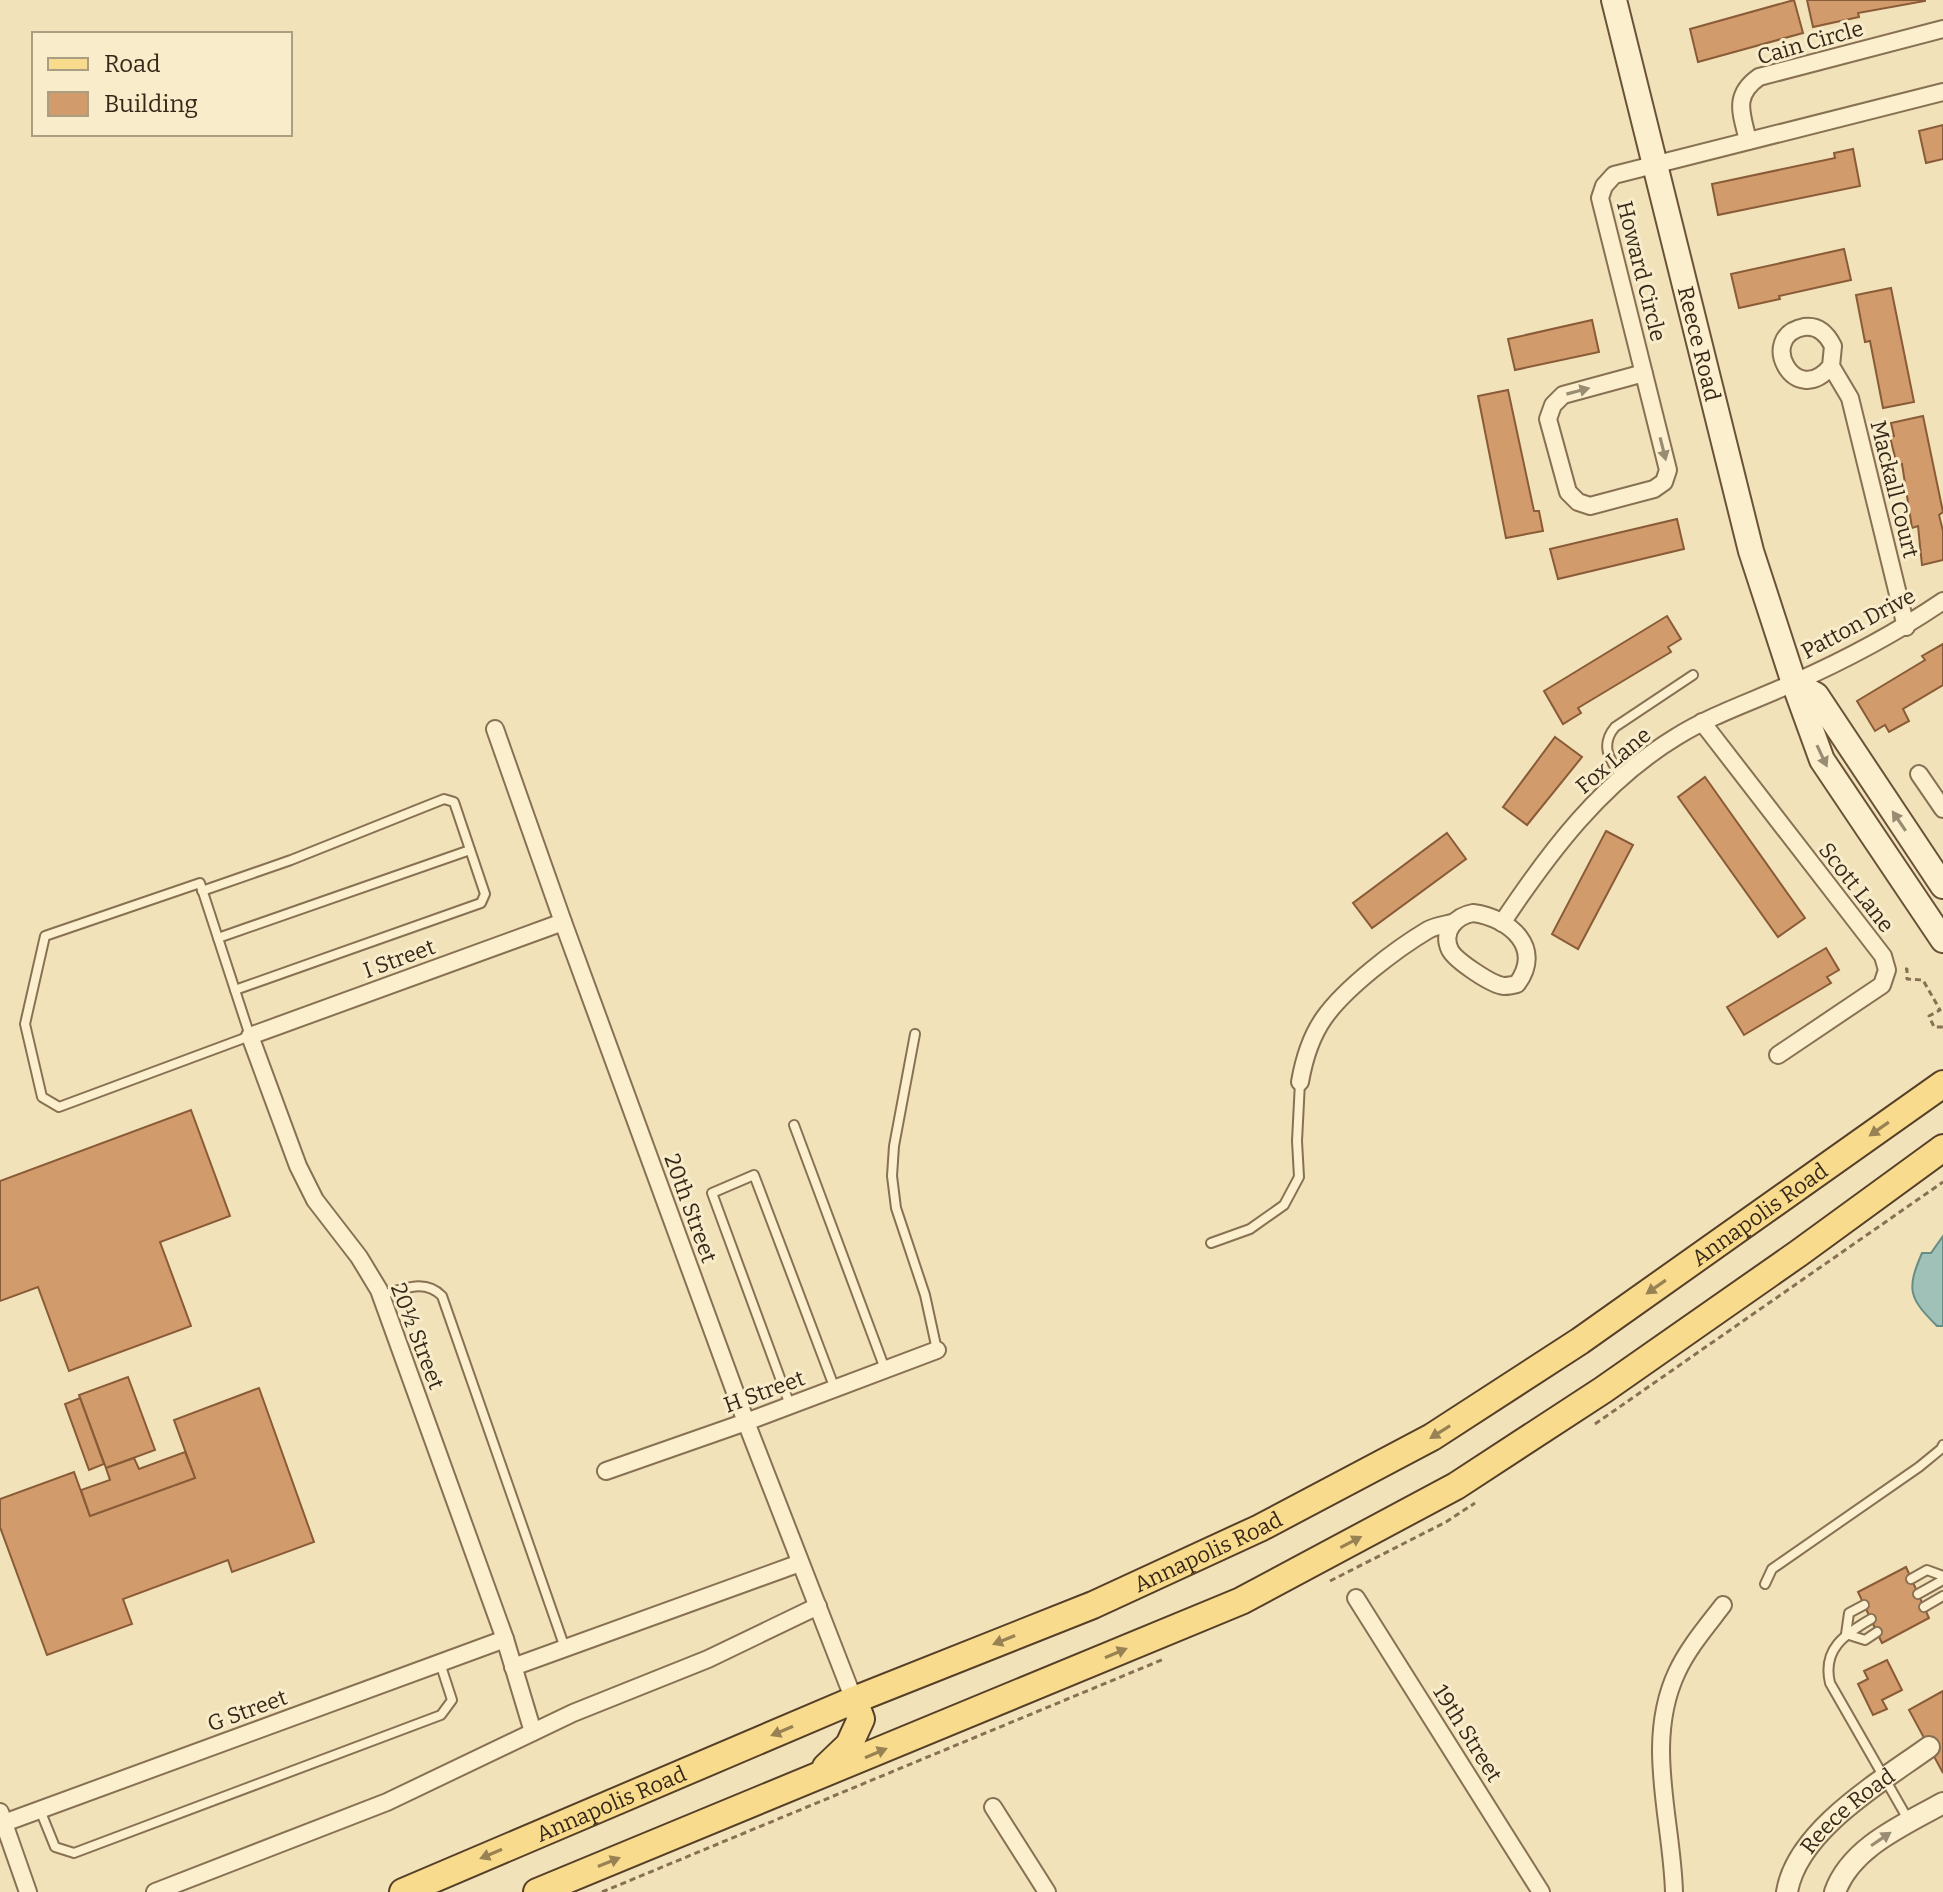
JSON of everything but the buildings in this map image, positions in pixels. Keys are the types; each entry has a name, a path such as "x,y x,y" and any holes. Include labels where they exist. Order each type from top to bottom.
{"main road":[{"name":"Reece Road","path":"1614,0 1751,551 1794,683 1822,760 1943,940"},
{"path":"1794,683 1816,695 1943,886"},
{"name":"Annapolis Road","path":"403,1892 854,1700 1093,1605 1260,1528 1432,1437 1580,1341 1943,1084"},
{"path":"537,1892 1241,1601 1456,1486 1616,1381 1943,1148"},
{"path":"814,1778 849,1745 861,1719 854,1700"}],"street":[{"name":"Cain Circle","path":"1748,141 1740,99 1746,86 1759,77 1943,29"},
{"path":"1654,165 1943,92"},
{"name":"Howard Circle","path":"1644,373 1563,395 1553,405 1548,419 1568,492 1578,502 1590,506 1654,489 1664,482 1668,470 1644,373 1600,198 1604,186 1614,175 1654,165"},
{"name":"Mackall Court","path":"1831,366 1850,398 1906,627"},
{"name":"Patton Drive","path":"1794,683 1906,627 1943,601"},
{"name":"Fox Lane","path":"1502,923 1588,809 1621,776 1702,722 1794,683"},
{"name":"Scott Lane","path":"1702,722 1883,956 1887,970"},
{"name":"20th Street","path":"495,729 746,1422 854,1700"},
{"path":"1919,774 1943,809"},
{"path":"1300,1082 1304,1058 1314,1035 1336,1003 1431,928 1473,913 1487,915 1502,923 1521,937 1528,954 1527,971 1517,984 1504,986 1460,961 1450,950 1448,937 1452,923"},
{"name":"I Street","path":"250,1036 563,922"},
{"path":"1778,1055 1882,985 1887,970"},
{"name":"20½ Street","path":"250,1036 298,1166 315,1200 359,1257 380,1295 505,1639 533,1732"},
{"name":"H Street","path":"606,1471 937,1350"},
{"path":"513,1667 800,1563"},
{"name":"19th Street","path":"1356,1598 1541,1892"},
{"path":"1674,1892 1660,1746 1665,1708 1677,1672 1698,1637 1723,1605"},
{"path":"155,1892 387,1802 533,1732 708,1659 818,1606"},
{"name":"G Street","path":"2,1818 40,1810 505,1639"},
{"name":"Reece Road","path":"1787,1892 1789,1882 1810,1843 1845,1807 1929,1747"},
{"name":"Reece Road","path":"1835,1892 1840,1879 1874,1842 1943,1803"},
{"path":"993,1807 1047,1892"},
{"path":"2,1818 28,1892"}],"lane":[{"path":"1621,776 1610,761 1606,747 1608,735 1615,727 1693,675"},
{"path":"202,891 291,860 444,799 454,802 485,894 481,903 235,990"},
{"path":"218,938 470,850"},
{"path":"200,883 218,938 250,1036 59,1107 42,1097 25,1024 45,936 200,883"},
{"path":"915,1034 894,1146 892,1176 896,1208 925,1295 937,1350"},
{"path":"1211,1243 1250,1229 1284,1205 1299,1177 1300,1082"},
{"path":"794,1125 885,1370"},
{"path":"790,1406 712,1193 754,1175 835,1389"},
{"path":"380,1295 422,1285 434,1288 442,1296 565,1648"},
{"path":"1765,1584 1772,1569 1942,1448"},
{"path":"1911,1579 1927,1570 1943,1578"},
{"path":"1918,1594 1943,1578"},
{"path":"1924,1607 1943,1596"},
{"path":"1846,1634 1849,1613 1864,1605"},
{"path":"1871,1619 1846,1634 1828,1659 1827,1670 1830,1683 1910,1821"},
{"path":"1846,1634 1865,1640 1877,1632"},
{"path":"40,1810 55,1847 74,1853 441,1715 452,1700 440,1663"}],"path":[{"path":"1887,970 1907,969 1907,979 1923,980 1940,1010 1929,1016 1934,1027 1943,1027"}],"water":[{"path":"1943,1236 1943,1326 1937,1326 1916,1300 1912,1285 1922,1253 1931,1253"}]}
